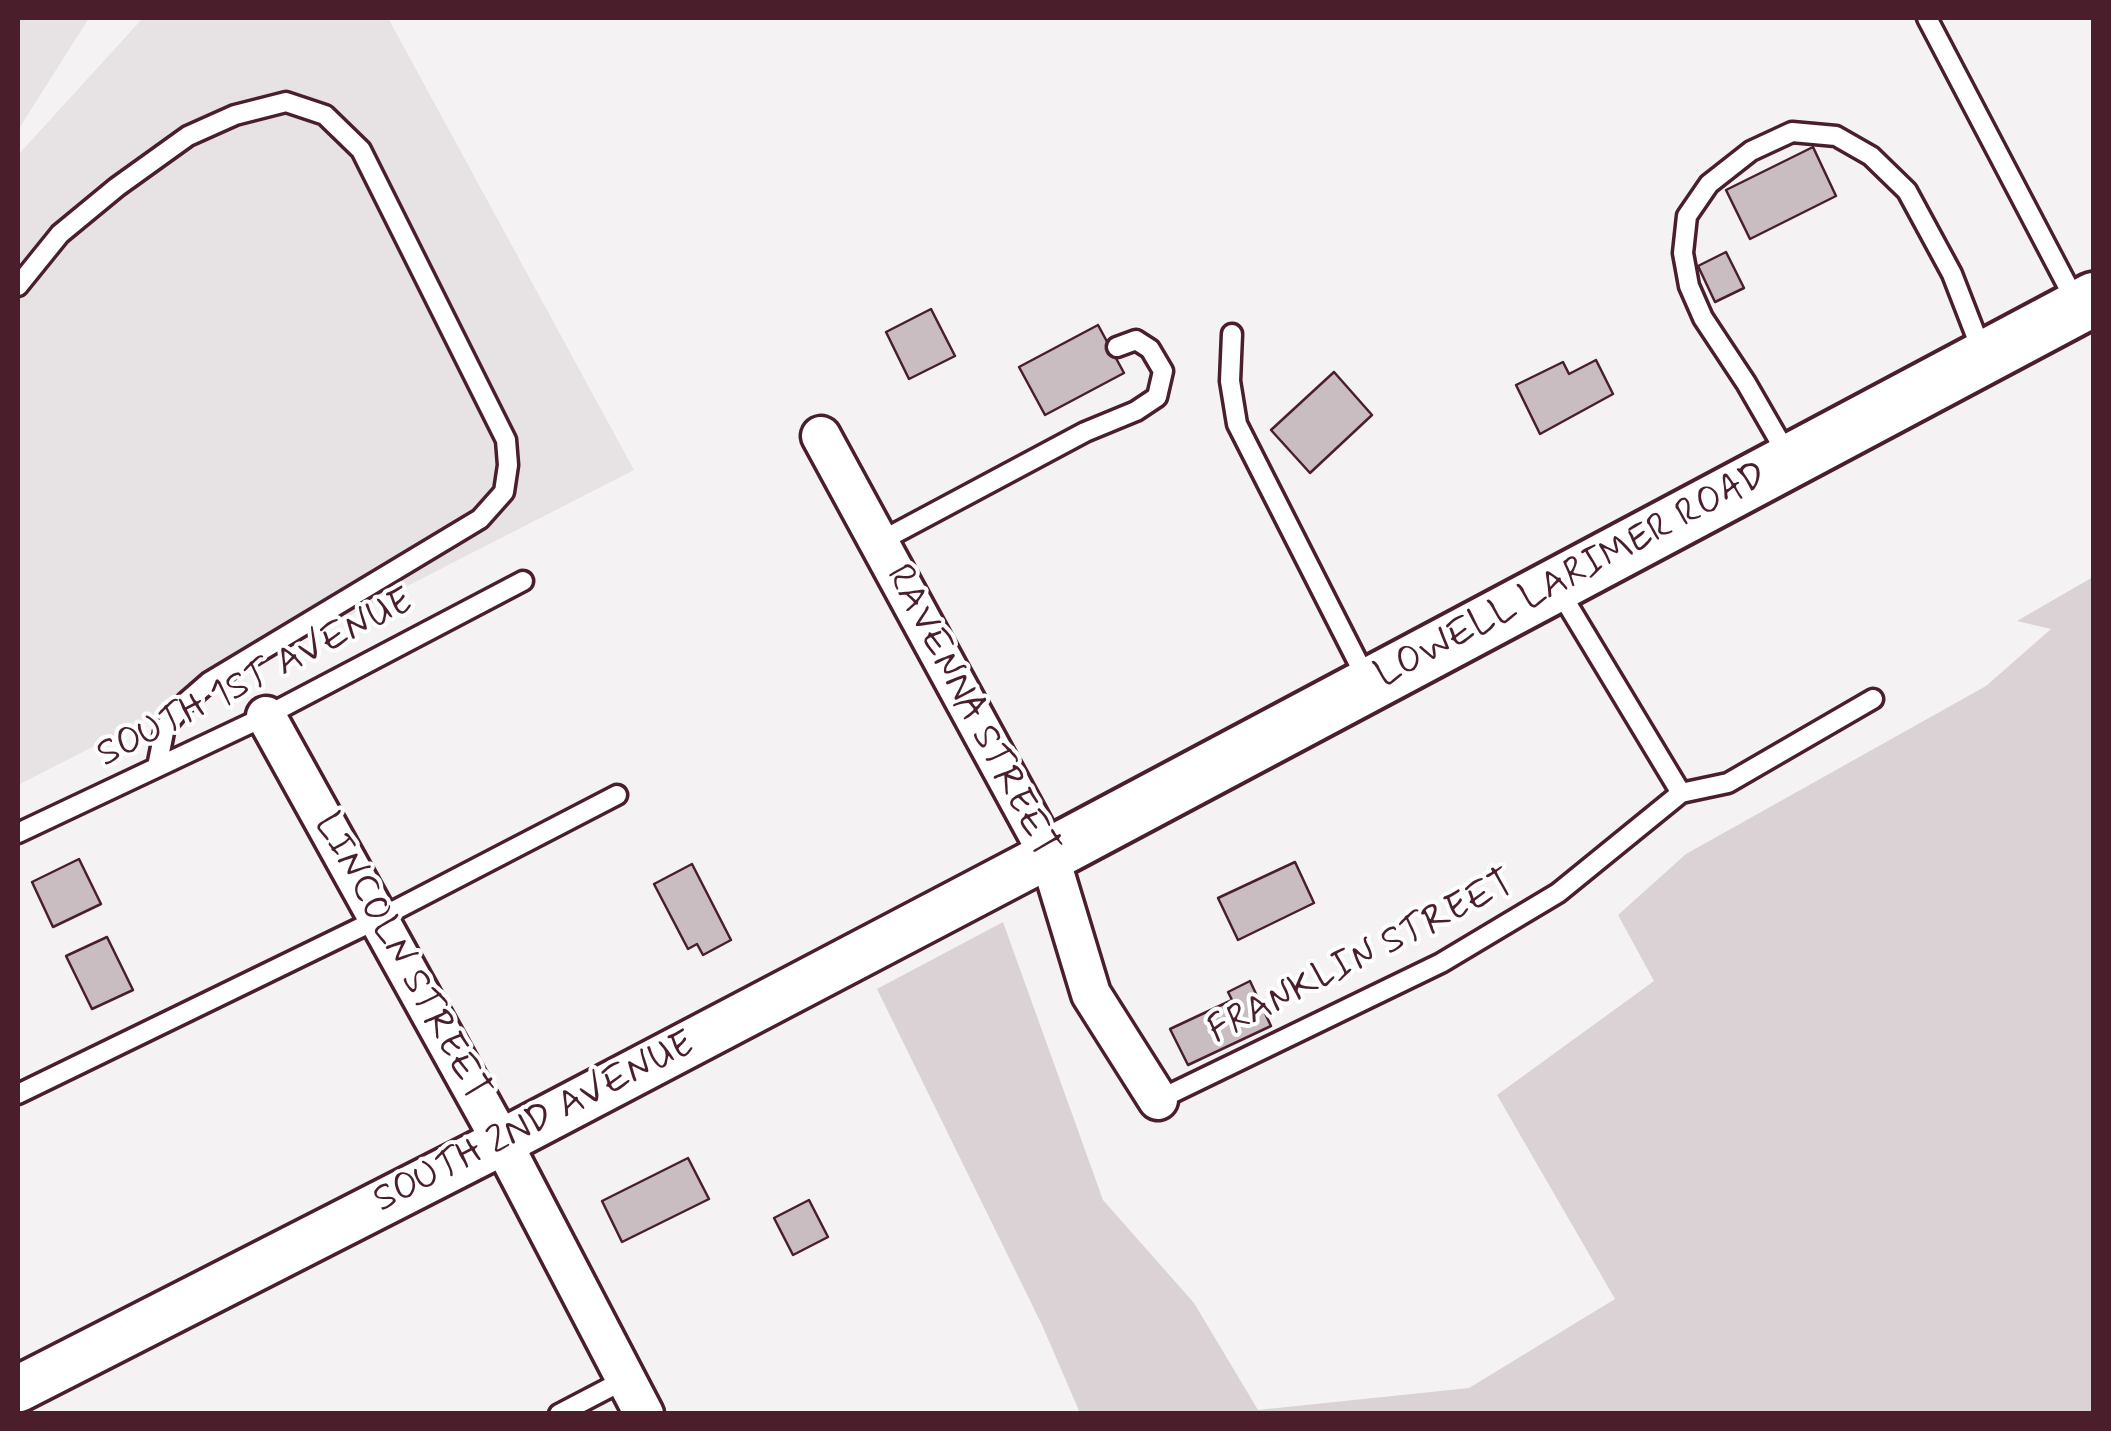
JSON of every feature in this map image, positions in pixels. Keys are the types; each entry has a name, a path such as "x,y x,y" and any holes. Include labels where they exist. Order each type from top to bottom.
{"main road":[{"name":"LOWELL LARIMER ROAD","path":"1050,855 2086,303"}],"street":[{"name":"RAVENNA STREET","path":"821,436 1050,855 1092,994 1158,1100"},
{"name":"LINCOLN STREET","path":"266,716 502,1142 644,1414"},
{"name":"SOUTH 2ND AVENUE","path":"18,1389 502,1142 1050,855"}],"lane":[{"path":"1926,18 2086,303"},
{"path":"18,286 60,234 116,187 188,136 235,114 286,102 325,114 361,150 506,440 504,492 480,519 209,682 165,727 157,767"},
{"path":"1790,461 1703,318 1689,286 1684,253 1687,216 1709,184 1751,151 1792,132 1836,136 1871,156 1907,191 1952,274 1984,358"},
{"path":"1232,334 1230,381 1237,424 1370,684"},
{"path":"879,542 1157,397 1164,371 1150,349 1136,340 1117,347"},
{"name":"SOUTH 1ST AVENUE","path":"18,833 266,716 523,581"},
{"path":"1556,586 1681,793 1728,783 1873,700"},
{"name":"FRANKLIN STREET","path":"1158,1100 1440,963 1558,893 1681,793"},
{"path":"18,1094 378,919 617,794"},
{"path":"559,1414 626,1379"}],"shaded area":[{"path":"18,18 89,18 18,130"},
{"path":"143,18 388,18 634,470 18,785 18,155"},
{"path":"2093,577 2093,1413 1080,1413 1042,1325 877,989 1003,922 1103,1200 1194,1303 1258,1410 1469,1388 1615,1299 1497,1095 1654,981 1618,915 1686,854 1986,686 2051,629 2017,621"}],"building":[{"path":"1813,147 1836,196 1750,239 1726,190"},
{"path":"1726,252 1744,288 1715,302 1698,266"},
{"path":"931,309 955,356 909,379 886,332"},
{"path":"1098,325 1124,373 1045,415 1019,367"},
{"path":"1596,360 1613,394 1540,434 1516,385 1563,362 1569,374"},
{"path":"1334,372 1372,415 1310,473 1271,430"},
{"path":"79,859 101,904 53,927 32,882"},
{"path":"1295,862 1314,903 1238,940 1218,898"},
{"path":"692,864 731,940 703,955 697,944 688,949 654,884"},
{"path":"107,937 133,990 92,1009 66,956"},
{"path":"1250,981 1271,1026 1188,1065 1170,1029 1232,1000 1228,992"},
{"path":"688,1158 709,1199 622,1242 602,1201"},
{"path":"809,1200 828,1237 793,1255 774,1218"}]}
